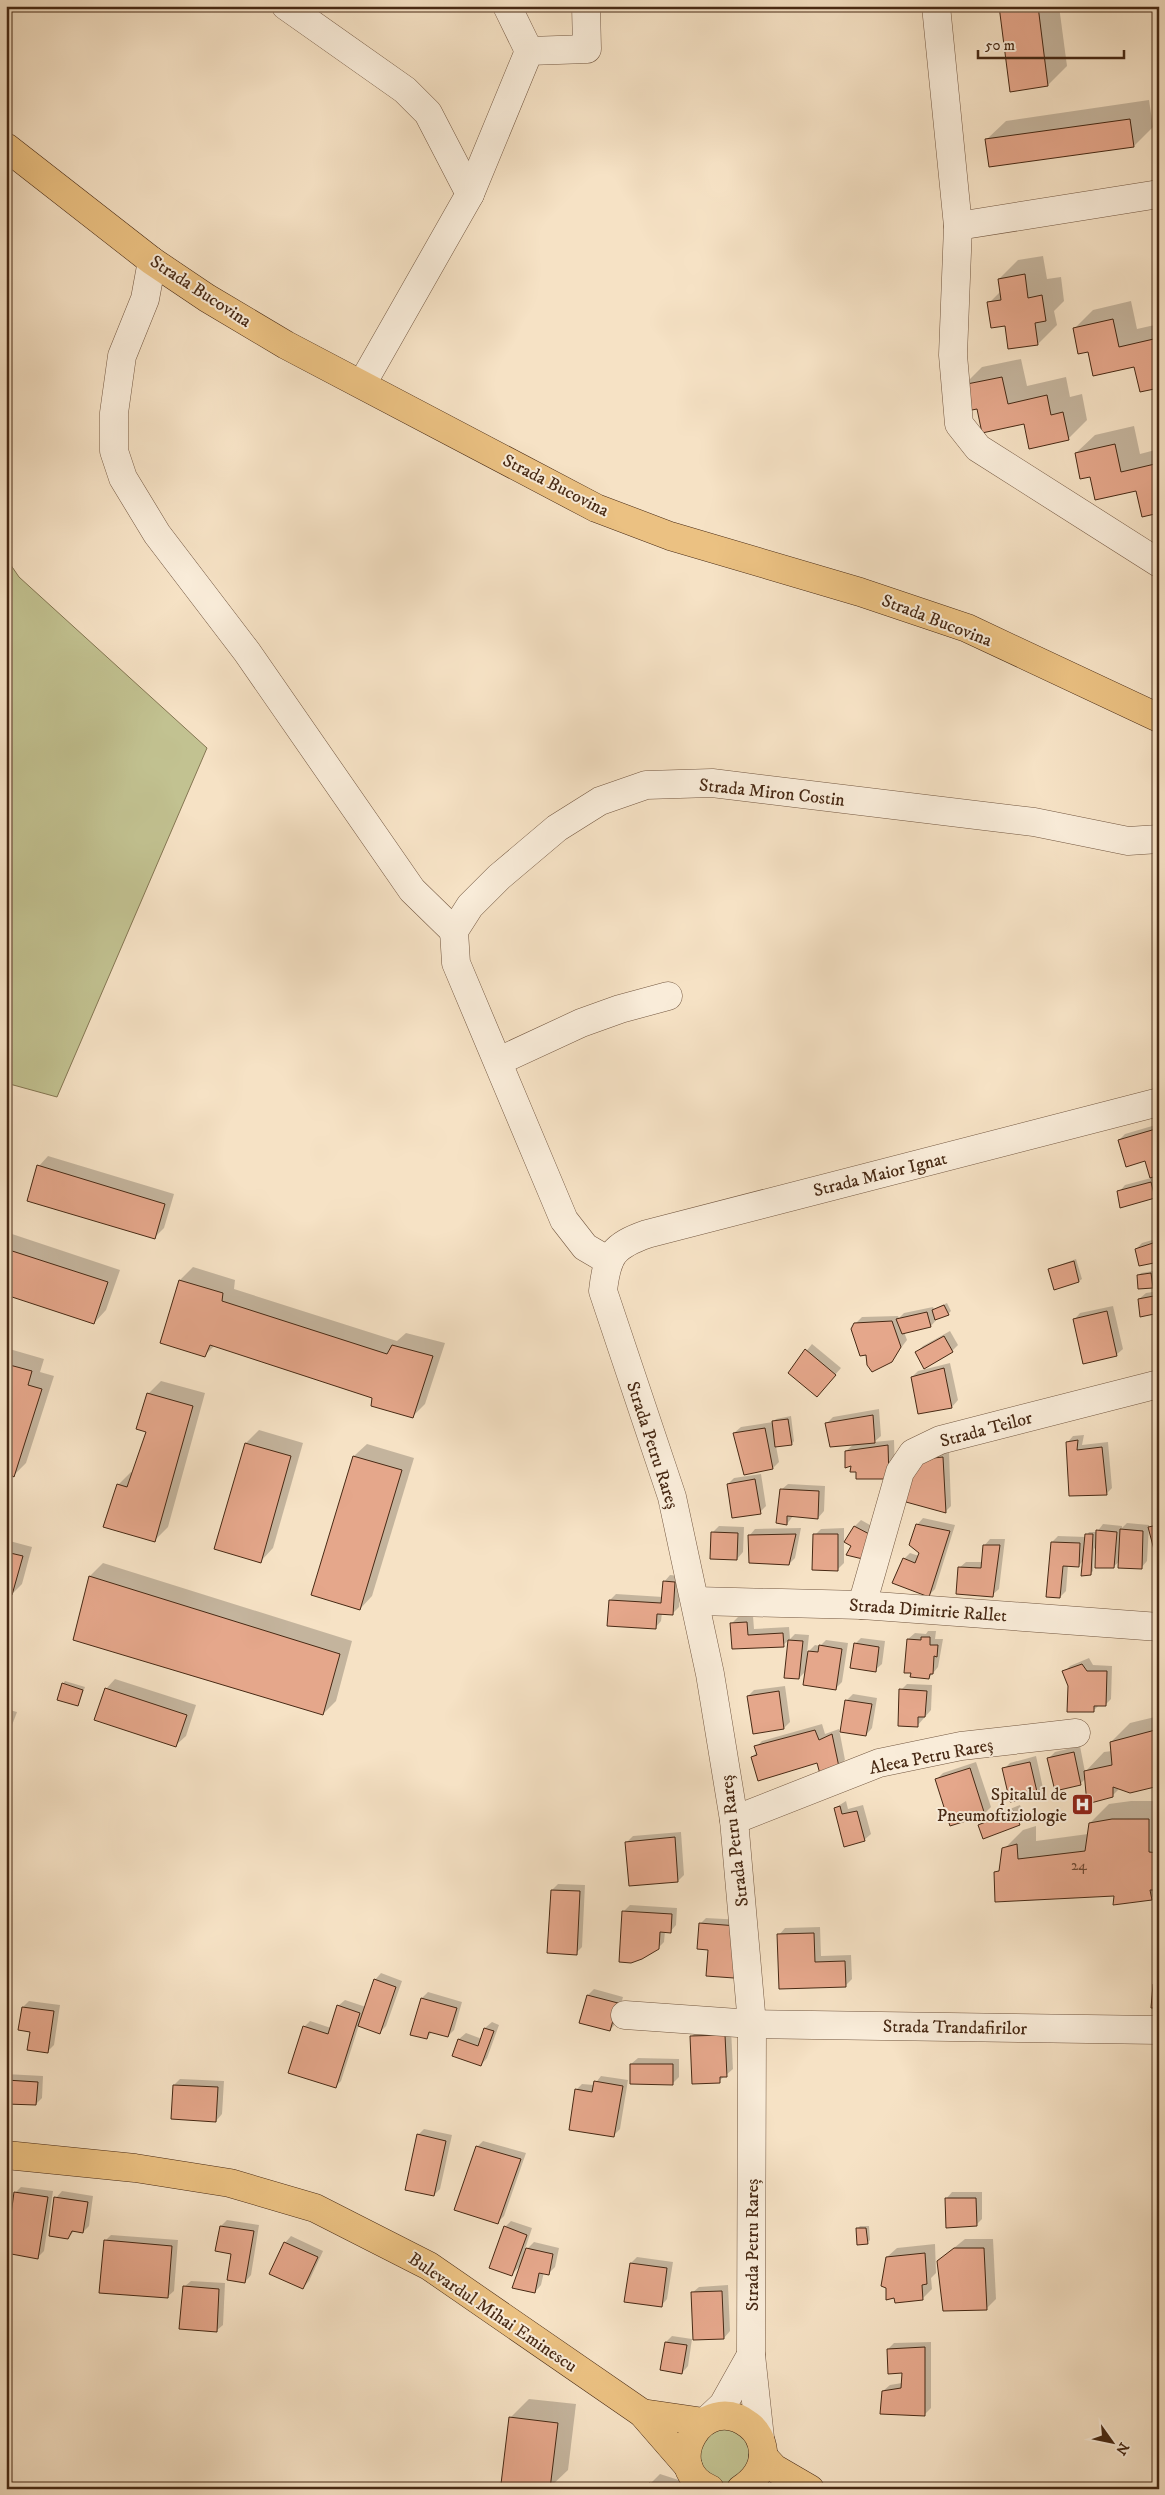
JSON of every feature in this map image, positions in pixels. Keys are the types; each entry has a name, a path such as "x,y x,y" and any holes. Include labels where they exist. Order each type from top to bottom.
{"main road":[{"name":"Strada Bucovina","path":"6,147 152,261 207,298 278,340 596,508 670,536 860,592 967,628 1159,718"},
{"name":"Bulevardul Mihai Eminescu","path":"6,2155 135,2168 230,2182 315,2208 429,2266 642,2413 688,2466 694,2477 710,2489"},
{"path":"642,2413 705,2421 720,2416 732,2416 743,2420 753,2428 754,2471"},
{"path":"688,2466 686,2454 689,2441 695,2431 705,2421"},
{"path":"754,2471 774,2468 810,2489"},
{"path":"754,2471 771,2484 805,2489"}],"street":[{"path":"286,6 406,90 428,112 470,194"},
{"path":"362,384 470,194 529,51 507,6"},
{"path":"529,51 587,49 586,6"},
{"path":"936,6 958,226 953,356 960,424 978,448 1159,563"},
{"path":"958,226 1159,194"},
{"path":"152,261 144,299 122,356 114,413 114,451 123,478 157,534 247,652 412,890 454,931 456,963 499,1061 564,1220 585,1247 609,1261"},
{"name":"Strada Miron Costin","path":"454,931 470,906 499,876 557,828 600,801 646,785 712,783 1034,822 1128,841 1159,839"},
{"path":"499,1061 581,1023 620,1009 668,996"},
{"name":"Strada Maior Ignat","path":"609,1261 623,1243 647,1234 1159,1102"},
{"name":"Strada Petru Rareș","path":"609,1261 602,1291 672,1497 696,1601 734,1820 752,2024 751,2355 754,2471"},
{"name":"Strada Teilor","path":"862,1605 900,1472 913,1453 940,1440 1159,1384"},
{"name":"Strada Dimitrie Rallet","path":"696,1601 862,1605 1159,1627"},
{"name":"Aleea Petru Rareș","path":"734,1820 879,1763 961,1746 1076,1733"},
{"name":"Strada Trandafirilor","path":"625,2015 752,2024 1159,2030"},
{"path":"705,2421 723,2405 751,2355"}],"green space":[{"path":"6,558 19,577 207,748 57,1097 6,1083"},
{"path":"729,2422 757,2451 734,2485 725,2486 707,2481 693,2448 696,2439"}],"building":[{"path":"999,6 1038,6 1048,86 1010,92"},
{"path":"1130,119 1134,147 989,167 985,139"},
{"path":"1025,274 1028,298 1042,295 1046,321 1035,323 1038,345 1008,349 1005,326 991,328 987,302 1001,300 998,279"},
{"path":"1113,319 1119,347 1158,338 1159,388 1140,392 1134,367 1093,376 1088,352 1078,354 1073,328"},
{"path":"1002,377 1008,404 1047,395 1051,415 1063,412 1069,440 1029,449 1024,424 982,433 977,409 967,411 962,385"},
{"path":"1115,444 1121,472 1159,463 1159,513 1142,517 1136,491 1095,500 1090,477 1080,479 1075,453"},
{"path":"1159,1128 1159,1175 1150,1178 1145,1161 1126,1167 1118,1140"},
{"path":"37,1165 165,1204 155,1239 27,1201"},
{"path":"1151,1182 1155,1198 1120,1208 1117,1191"},
{"path":"1159,1241 1159,1262 1139,1266 1135,1249"},
{"path":"6,1249 108,1282 94,1324 6,1295"},
{"path":"1074,1261 1079,1282 1054,1290 1048,1269"},
{"path":"1151,1273 1153,1288 1138,1289 1137,1275"},
{"path":"179,1280 223,1293 222,1301 387,1354 392,1345 433,1356 413,1418 371,1406 372,1398 210,1345 205,1357 160,1343"},
{"path":"1159,1295 1159,1313 1140,1317 1138,1299"},
{"path":"944,1305 949,1315 935,1320 932,1310"},
{"path":"1107,1311 1117,1356 1083,1364 1073,1319"},
{"path":"927,1312 931,1327 902,1334 896,1319"},
{"path":"892,1321 901,1347 892,1362 872,1372 867,1365 866,1355 860,1356 851,1329 854,1323"},
{"path":"944,1336 953,1352 924,1369 915,1352"},
{"path":"805,1349 836,1375 817,1397 788,1373"},
{"path":"6,1364 32,1371 28,1385 42,1389 14,1477 6,1472"},
{"path":"944,1368 952,1408 918,1414 911,1377"},
{"path":"147,1393 193,1406 155,1542 103,1527 117,1484 127,1487 146,1432 136,1429"},
{"path":"873,1415 875,1443 830,1447 825,1423"},
{"path":"788,1419 792,1445 775,1447 772,1421"},
{"path":"765,1428 773,1469 744,1475 733,1433"},
{"path":"1078,1440 1077,1450 1102,1447 1107,1495 1069,1496 1066,1442"},
{"path":"245,1443 291,1456 261,1563 214,1549"},
{"path":"888,1445 889,1479 856,1479 856,1472 850,1472 851,1466 845,1468 845,1451"},
{"path":"353,1456 402,1470 360,1610 311,1595"},
{"path":"943,1457 946,1513 906,1502 905,1496 914,1460"},
{"path":"755,1479 761,1514 732,1518 727,1484"},
{"path":"780,1489 819,1491 818,1519 787,1516 787,1525 776,1523"},
{"path":"916,1524 950,1531 929,1597 892,1583 903,1558 915,1563 919,1553 909,1545"},
{"path":"1159,1525 1159,1565 1158,1565 1148,1527"},
{"path":"854,1526 873,1536 867,1560 846,1555 851,1546 844,1542"},
{"path":"1120,1529 1143,1531 1142,1569 1118,1568"},
{"path":"1096,1530 1117,1532 1114,1568 1095,1568"},
{"path":"711,1532 738,1533 737,1560 710,1559"},
{"path":"796,1534 789,1565 749,1563 748,1535"},
{"path":"813,1534 838,1534 838,1571 812,1570"},
{"path":"1085,1534 1093,1534 1091,1575 1081,1576"},
{"path":"1051,1542 1080,1543 1079,1567 1063,1566 1060,1598 1046,1597"},
{"path":"983,1545 1000,1545 993,1597 956,1594 958,1567 981,1568"},
{"path":"6,1552 23,1556 12,1595 6,1594"},
{"path":"89,1576 340,1654 323,1715 73,1640"},
{"path":"663,1581 675,1582 673,1615 657,1614 656,1629 607,1626 609,1600 661,1603"},
{"path":"747,1622 748,1635 783,1633 784,1647 732,1649 730,1623"},
{"path":"921,1637 930,1637 930,1645 938,1645 937,1657 934,1656 933,1674 930,1674 929,1679 910,1677 911,1673 904,1673 907,1639 921,1640"},
{"path":"788,1640 803,1641 799,1679 784,1678"},
{"path":"854,1643 879,1647 876,1672 850,1668"},
{"path":"819,1645 842,1649 836,1690 803,1685 808,1651 818,1652"},
{"path":"1082,1664 1087,1671 1107,1671 1106,1706 1094,1706 1094,1712 1067,1712 1068,1686 1062,1671"},
{"path":"62,1683 83,1690 78,1706 57,1700"},
{"path":"105,1688 187,1715 176,1747 94,1720"},
{"path":"899,1689 927,1691 925,1717 918,1717 918,1727 898,1726"},
{"path":"779,1691 784,1729 753,1734 747,1696"},
{"path":"845,1700 872,1704 866,1736 840,1732"},
{"path":"1159,1729 1159,1786 1130,1793 1113,1787 1113,1797 1087,1804 1084,1771 1112,1765 1110,1742"},
{"path":"815,1730 819,1740 832,1734 839,1767 820,1774 817,1763 758,1781 751,1757 757,1755 754,1746"},
{"path":"1074,1752 1081,1785 1055,1791 1047,1758"},
{"path":"1030,1762 1038,1796 1010,1802 1002,1768"},
{"path":"970,1768 985,1815 950,1826 935,1779"},
{"path":"840,1806 842,1814 857,1811 865,1841 844,1847 834,1808"},
{"path":"1014,1811 1020,1825 983,1839 978,1825"},
{"path":"1112,1819 1149,1819 1149,1852 1159,1853 1159,1890 1150,1890 1152,1900 1113,1905 1114,1896 995,1902 994,1872 999,1871 1002,1848 1017,1844 1018,1859 1085,1851 1089,1823"},
{"path":"675,1837 678,1882 629,1886 625,1842"},
{"path":"551,1890 580,1891 577,1955 547,1953"},
{"path":"622,1911 672,1914 671,1933 660,1932 659,1949 642,1959 631,1963 619,1962"},
{"path":"699,1923 737,1926 734,1978 706,1976 708,1950 697,1949"},
{"path":"814,1933 815,1962 845,1961 846,1987 779,1989 777,1934"},
{"path":"374,1979 396,1987 380,2034 358,2026"},
{"path":"1153,1984 1159,1985 1159,2008 1151,2008"},
{"path":"587,1995 618,2003 610,2031 579,2023"},
{"path":"421,1998 457,2008 448,2037 429,2032 427,2039 410,2035"},
{"path":"337,2005 360,2013 336,2088 288,2073 303,2026 328,2034"},
{"path":"22,2007 54,2011 48,2053 27,2050 30,2032 18,2030"},
{"path":"484,2028 494,2031 481,2066 452,2056 458,2039 478,2046"},
{"path":"725,2035 727,2077 720,2077 720,2083 692,2084 690,2036"},
{"path":"630,2064 673,2064 673,2085 630,2084"},
{"path":"6,2080 38,2082 36,2105 6,2104"},
{"path":"594,2081 623,2086 614,2137 569,2130 575,2089 592,2092"},
{"path":"173,2085 218,2087 216,2122 171,2119"},
{"path":"417,2134 446,2141 434,2196 405,2190"},
{"path":"476,2146 521,2159 498,2224 454,2210"},
{"path":"14,2192 48,2197 38,2259 6,2253"},
{"path":"54,2197 88,2202 83,2233 72,2231 68,2239 49,2236"},
{"path":"945,2198 976,2198 977,2226 946,2228"},
{"path":"220,2226 254,2231 245,2283 227,2280 231,2254 215,2251"},
{"path":"504,2226 527,2235 512,2276 489,2268"},
{"path":"856,2228 866,2228 868,2244 857,2245"},
{"path":"104,2240 172,2246 168,2298 99,2293"},
{"path":"284,2242 318,2257 303,2289 269,2274"},
{"path":"526,2248 553,2254 549,2275 539,2273 535,2293 512,2288"},
{"path":"954,2248 984,2248 987,2310 943,2311 937,2261"},
{"path":"925,2253 927,2284 922,2285 923,2300 895,2303 894,2298 886,2300 886,2288 881,2286 886,2257"},
{"path":"630,2263 667,2268 662,2307 624,2302"},
{"path":"183,2286 219,2289 217,2332 179,2329"},
{"path":"722,2291 724,2339 693,2340 691,2292"},
{"path":"665,2342 687,2345 682,2374 660,2370"},
{"path":"925,2347 925,2416 880,2414 882,2391 901,2388 902,2373 888,2374 887,2349"},
{"path":"509,2417 558,2423 550,2489 501,2484"},
{"path":"649,2483 668,2489 648,2489"}],"place":[{"name":"Spitalul de Pneumoftiziologie","path":"1083,1804"}]}
